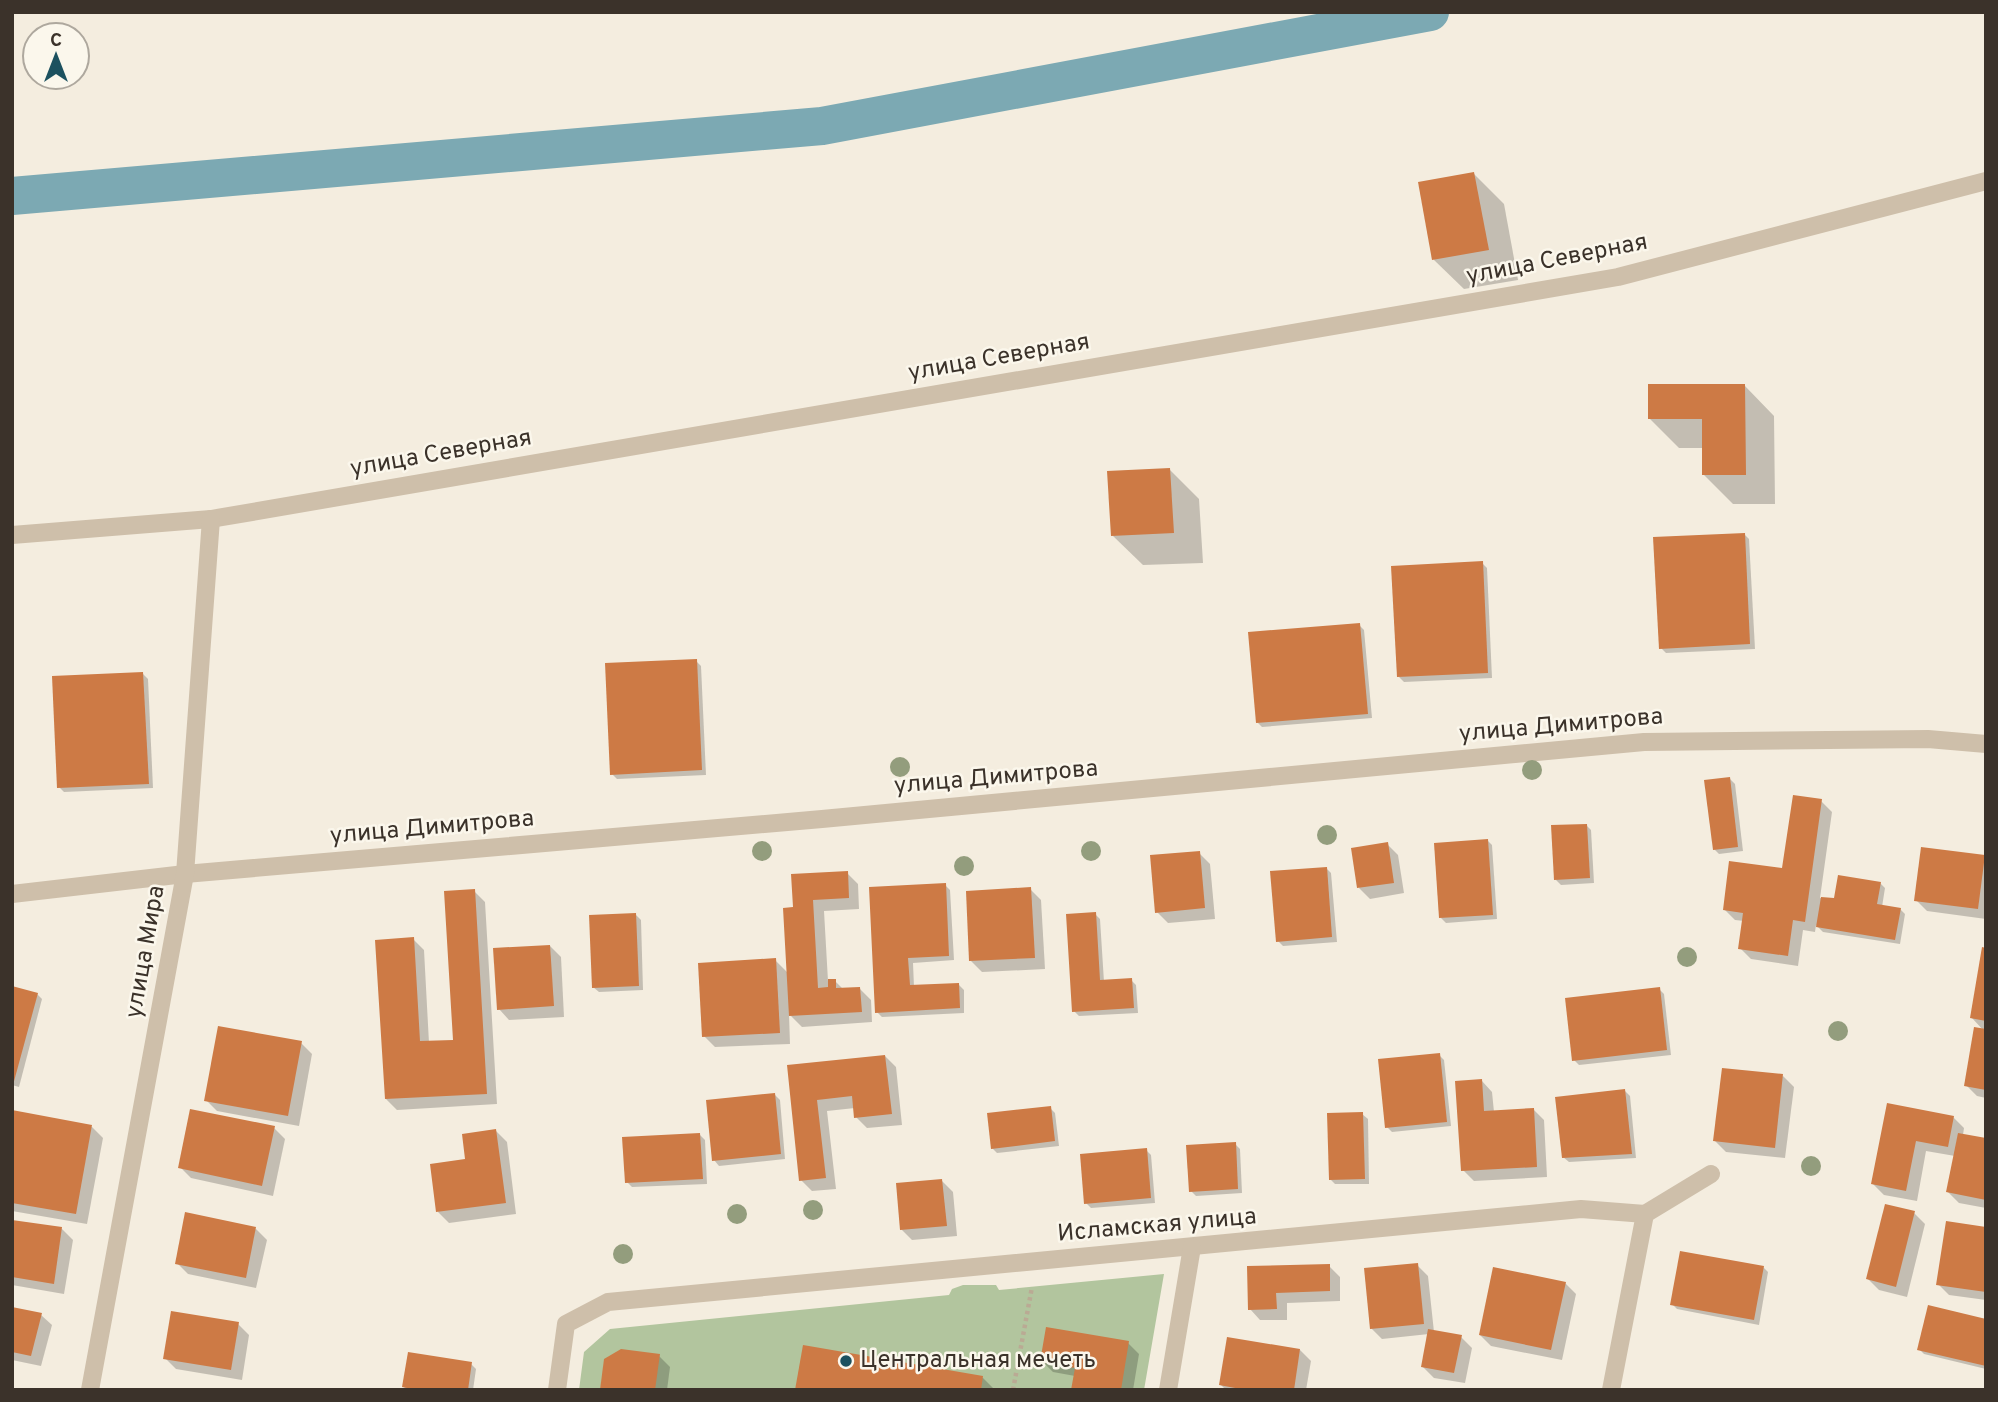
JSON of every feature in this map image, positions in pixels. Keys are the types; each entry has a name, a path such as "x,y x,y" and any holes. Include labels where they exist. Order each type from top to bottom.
{"street":[{"name":"улица Северная","path":"12,535 211,519 1618,277 1986,181"},
{"name":"улица Мира","path":"90,1390 185,874 211,519"},
{"name":"улица Димитрова","path":"12,894 185,874 822,819 1644,742 1928,739 1986,744"},
{"path":"1611,1390 1645,1214 1711,1174"},
{"name":"Исламская улица","path":"556,1390 566,1324 608,1302 1581,1209 1645,1214"},
{"path":"1168,1390 1192,1247"}],"path":[{"path":"1013,1390 1032,1287"}],"green space":[{"path":"1164,1274 1144,1390 579,1390 584,1352 610,1329 949,1295 952,1289 963,1285 996,1285 999,1290"}],"building":[{"path":"1474,172 1489,250 1432,260 1418,182"},
{"path":"1648,384 1745,384 1746,475 1702,475 1702,419 1648,419"},
{"path":"1170,468 1174,533 1111,536 1107,471"},
{"path":"1745,533 1750,644 1659,649 1653,537"},
{"path":"1483,561 1488,673 1397,677 1391,566"},
{"path":"1360,623 1368,714 1256,723 1248,632"},
{"path":"697,659 702,770 610,775 605,663"},
{"path":"143,672 149,784 57,788 52,676"},
{"path":"1730,777 1738,847 1713,850 1704,780"},
{"path":"1793,795 1822,799 1805,922 1793,920 1788,956 1738,949 1743,913 1723,910 1729,861 1782,868"},
{"path":"1587,824 1590,878 1554,880 1551,825"},
{"path":"1488,839 1493,915 1439,918 1434,843"},
{"path":"1388,842 1394,883 1357,888 1351,848"},
{"path":"1921,847 1985,855 1978,909 1914,901"},
{"path":"1200,851 1205,908 1155,913 1150,855"},
{"path":"1327,867 1332,937 1276,942 1270,871"},
{"path":"848,871 849,898 813,900 818,988 828,987 828,979 836,979 836,988 860,987 862,1012 789,1016 783,908 793,907 791,874"},
{"path":"1838,875 1881,882 1877,904 1901,908 1895,940 1816,927 1821,897 1834,898"},
{"path":"946,883 949,956 908,958 910,985 959,983 960,1008 875,1013 869,887"},
{"path":"1031,887 1035,958 969,961 966,891"},
{"path":"475,889 487,1094 385,1099 375,940 414,937 420,1041 453,1040 444,891"},
{"path":"1096,912 1100,980 1132,978 1134,1008 1072,1012 1066,914"},
{"path":"636,913 639,986 592,988 589,915"},
{"path":"550,945 554,1006 497,1010 493,948"},
{"path":"1982,947 1986,948 1986,1021 1970,1018"},
{"path":"776,958 780,1033 702,1037 698,963"},
{"path":"12,986 38,993 13,1085 12,1085"},
{"path":"1660,987 1667,1050 1572,1061 1565,998"},
{"path":"218,1026 302,1041 288,1116 204,1101"},
{"path":"1974,1027 1986,1029 1986,1090 1964,1086"},
{"path":"1440,1053 1447,1122 1385,1128 1378,1059"},
{"path":"885,1055 892,1114 854,1118 852,1096 817,1100 826,1178 799,1181 787,1065"},
{"path":"1722,1068 1783,1074 1775,1148 1713,1141"},
{"path":"1482,1079 1484,1111 1534,1108 1537,1167 1461,1171 1455,1081"},
{"path":"1625,1089 1632,1154 1562,1158 1555,1097"},
{"path":"775,1093 781,1154 712,1161 706,1100"},
{"path":"1887,1103 1954,1116 1948,1147 1916,1141 1906,1191 1871,1184"},
{"path":"1051,1106 1055,1141 991,1149 987,1113"},
{"path":"190,1109 275,1126 262,1186 178,1168"},
{"path":"12,1110 92,1125 76,1214 12,1203"},
{"path":"1363,1112 1365,1179 1329,1180 1327,1113"},
{"path":"496,1129 506,1203 436,1212 430,1164 465,1159 462,1134"},
{"path":"700,1133 703,1179 625,1183 622,1137"},
{"path":"1958,1133 1986,1138 1986,1200 1946,1192"},
{"path":"1236,1142 1238,1189 1189,1192 1186,1145"},
{"path":"1147,1148 1151,1198 1084,1204 1080,1154"},
{"path":"942,1179 947,1226 900,1230 896,1183"},
{"path":"1885,1204 1915,1211 1896,1287 1866,1279"},
{"path":"185,1212 256,1227 246,1278 175,1264"},
{"path":"12,1220 62,1227 54,1284 12,1277"},
{"path":"1946,1221 1986,1227 1986,1292 1936,1285"},
{"path":"1680,1251 1764,1266 1754,1320 1670,1305"},
{"path":"1418,1263 1424,1324 1370,1329 1364,1268"},
{"path":"1330,1264 1330,1291 1276,1293 1277,1309 1248,1310 1247,1266"},
{"path":"1493,1267 1566,1282 1551,1350 1479,1335"},
{"path":"1928,1305 1986,1319 1986,1366 1917,1350"},
{"path":"12,1307 42,1313 31,1356 12,1352"},
{"path":"171,1311 239,1322 231,1370 163,1359"},
{"path":"1046,1327 1129,1341 1121,1390 1071,1390 1075,1368 1040,1362"},
{"path":"1428,1329 1462,1335 1454,1373 1421,1367"},
{"path":"1227,1337 1300,1349 1294,1390 1246,1390 1219,1385"},
{"name":"Центральная мечеть","path":"803,1345 983,1376 981,1390 795,1390"},
{"path":"621,1349 660,1354 655,1390 600,1390 604,1359"},
{"path":"408,1352 472,1362 468,1390 417,1390 402,1387"}],"waterway":[{"path":"12,196 822,126 1430,12"}],"place":[{"name":"Центральная мечеть","path":"846,1361"}]}
